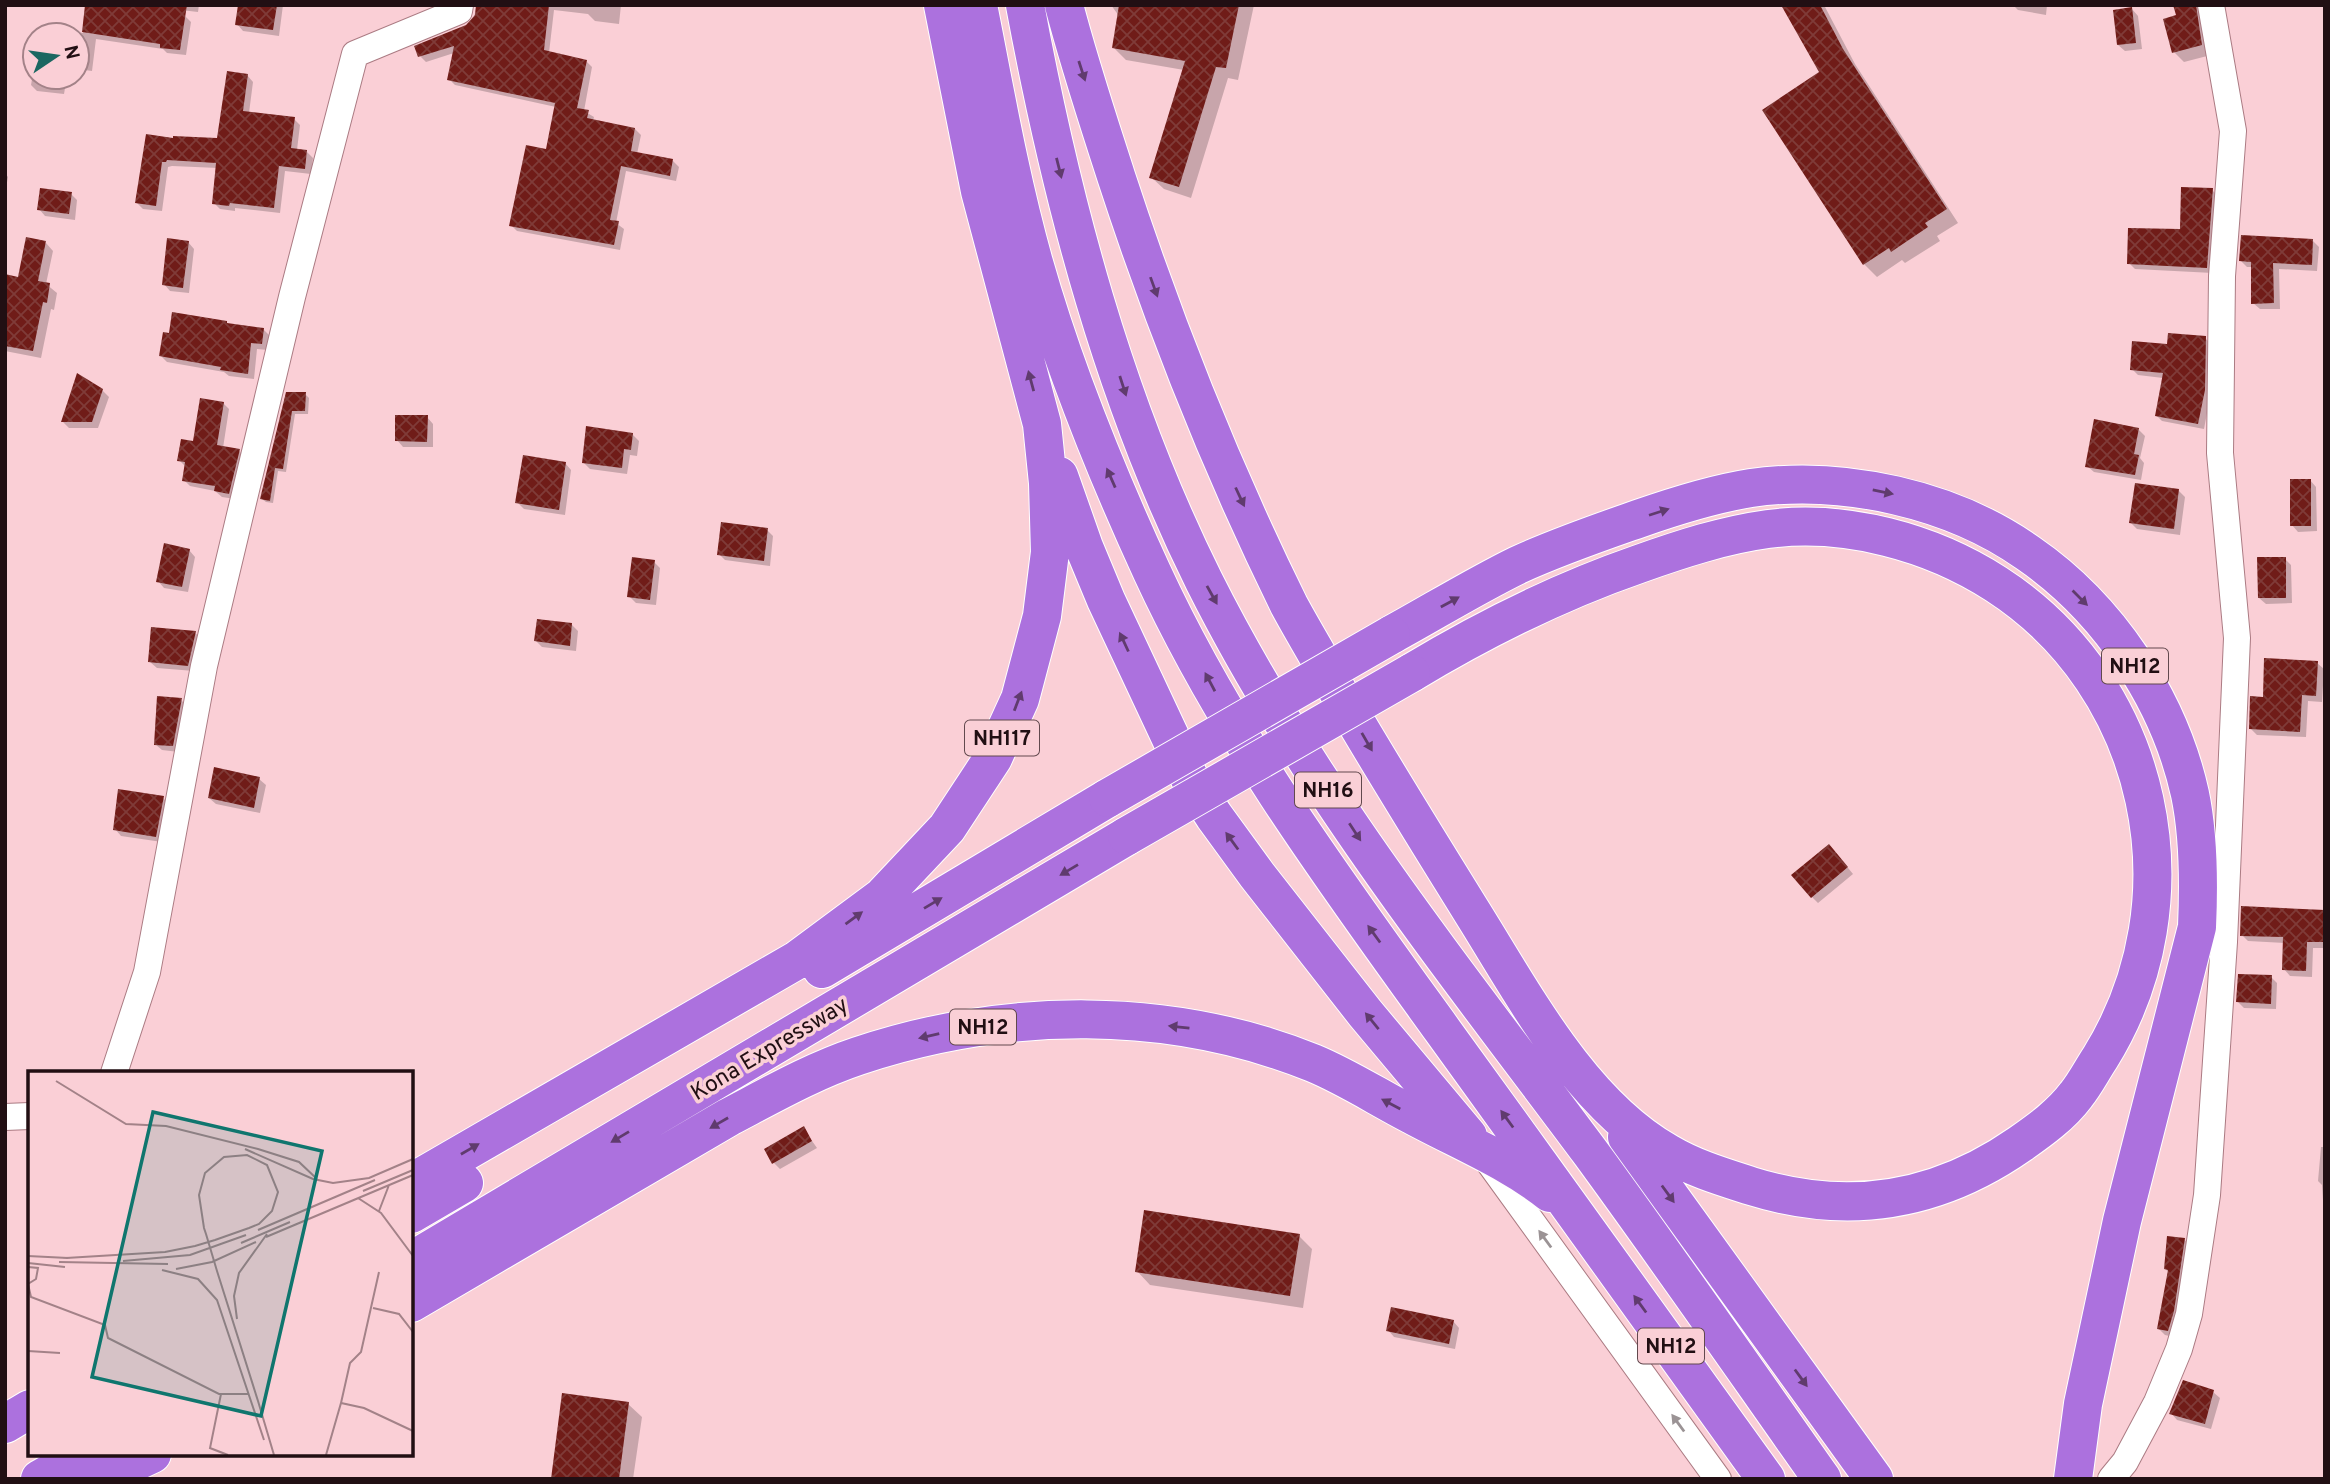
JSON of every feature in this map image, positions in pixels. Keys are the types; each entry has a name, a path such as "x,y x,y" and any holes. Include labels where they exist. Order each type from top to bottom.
{"highway":[{"name":"NH117","path":"413,1182 797,960 882,897 947,828 993,758 1020,699 1042,616 1050,552 1048,482 1042,424 980,191 943,5"},
{"name":"NH16","path":"978,5 1005,145 1034,262 1065,360 1104,462 1154,576 1218,699 1268,782 1352,905 1575,1214"},
{"name":"NH16","path":"1025,5 1042,97 1073,226 1106,333 1132,416 1205,581 1260,681 1366,849 1592,1155 1822,1479"},
{"path":"1064,5 1076,53 1137,241 1184,367 1291,609 1380,764 1544,1026 1600,1099 1874,1479"},
{"path":"1042,424 1075,524 1105,600 1190,779 1265,886 1365,1013 1478,1149"},
{"name":"Kona Expressway","path":"413,1213 1108,798 1391,635 1517,566 1568,543 1660,511 1720,494 1791,485 1869,489 1904,497 1982,527 2028,553 2067,585 2102,620 2128,654 2157,704 2177,750 2190,793 2199,893 2197,927 2122,1221 2083,1404 2073,1479"},
{"name":"Kona Expressway","path":"413,1260 1127,836 1513,615 1565,591 1723,537 1773,528 1822,527 1869,534 1919,547 1968,567 2003,589 2037,616 2065,643 2111,709 2138,774 2149,825 2153,867 2152,907 2145,951 2131,996 2107,1046 2075,1096 2047,1125 1974,1172 1939,1188 1901,1198 1860,1202 1801,1198 1734,1181 1672,1156 1638,1134 1600,1099"},
{"name":"NH12","path":"413,1302 729,1117 855,1057 947,1032 1007,1023 1060,1019 1110,1020 1201,1029 1250,1041 1315,1064 1478,1149 1547,1190 1575,1214 1766,1479"},
{"path":"5,1424 28,1410"},
{"path":"5,1452 28,1439"},
{"path":"40,1479 80,1456"},
{"path":"99,1479 148,1456"}],"street":[{"path":"115,1071 147,972 204,666 292,297 355,54 459,11 460,5"},
{"path":"2111,1479 2125,1462 2157,1402 2179,1349 2189,1314 2207,1195 2224,956 2237,638 2220,453 2222,276 2233,131 2211,5"},
{"path":"5,1118 28,1116"},
{"path":"1478,1149 1718,1479"}],"building":[{"path":"85,5 187,5 180,50 160,48 160,44 91,33 91,21 83,21"},
{"path":"238,5 277,5 273,30 235,25"},
{"path":"476,5 549,5 544,50 587,60 577,108 589,110 587,118 635,128 631,151 673,159 670,176 621,166 610,220 619,221 614,245 509,226 526,145 546,149 555,103 447,80 454,46 418,57 414,46 466,25 475,15"},
{"path":"1119,5 1239,5 1226,68 1216,67 1179,187 1149,178 1185,61 1112,48"},
{"path":"1781,5 1820,5 1843,49 1947,209 1925,223 1928,227 1891,252 1889,248 1863,265 1762,110 1819,72"},
{"path":"2173,5 2196,5 2202,45 2172,53 2163,19 2176,15"},
{"path":"2132,7 2136,43 2117,45 2113,10"},
{"path":"227,71 248,74 243,111 295,117 291,148 307,150 305,169 279,166 274,208 230,203 229,206 212,204 216,163 167,160 162,162 156,206 135,203 146,134 173,138 217,138"},
{"path":"2181,187 2213,188 2207,268 2127,264 2128,228 2180,229"},
{"path":"40,188 72,192 69,214 37,210"},
{"path":"2241,235 2313,239 2312,265 2273,263 2274,303 2251,304 2251,262 2239,261"},
{"path":"26,237 46,241 38,281 50,283 47,303 43,302 33,351 5,346 5,274 18,277"},
{"path":"167,238 189,241 183,288 162,285"},
{"path":"172,312 264,328 262,344 251,343 248,374 159,356 163,332 169,333"},
{"path":"2168,333 2206,336 2205,390 2198,424 2155,416 2163,373 2130,370 2132,341 2167,344"},
{"path":"77,373 103,389 92,422 61,422"},
{"path":"286,392 306,392 305,411 292,411 283,469 275,468 270,501 260,499"},
{"path":"200,398 224,402 217,445 240,449 229,494 214,491 215,486 182,481 185,462 177,461 181,439 193,441"},
{"path":"395,415 428,415 427,442 395,441"},
{"path":"2094,419 2139,428 2134,454 2139,455 2135,475 2085,467"},
{"path":"586,426 633,433 631,450 624,449 622,468 582,463"},
{"path":"523,455 566,462 559,510 515,503"},
{"path":"2290,479 2311,479 2311,526 2290,526"},
{"path":"2135,483 2179,489 2174,529 2129,523"},
{"path":"721,522 768,528 764,561 717,555"},
{"path":"164,543 190,549 182,587 156,582"},
{"path":"632,557 655,560 650,600 627,597"},
{"path":"2257,557 2286,557 2286,598 2258,598"},
{"path":"537,619 572,623 570,646 534,641"},
{"path":"151,627 196,631 188,666 148,662"},
{"path":"2264,658 2318,661 2316,696 2302,695 2300,732 2249,729 2250,696 2263,697"},
{"path":"157,696 182,698 173,746 154,745"},
{"path":"214,767 260,777 254,808 208,798"},
{"path":"118,789 164,796 156,837 113,830"},
{"path":"1829,844 1848,867 1811,898 1791,875"},
{"path":"2241,906 2325,910 2325,942 2307,942 2306,971 2282,970 2283,937 2240,936"},
{"path":"2238,974 2272,975 2271,1004 2236,1002"},
{"path":"804,1126 812,1141 772,1164 764,1149"},
{"path":"1144,1210 1300,1234 1290,1296 1135,1272"},
{"path":"2167,1236 2185,1238 2174,1311 2168,1331 2157,1329 2168,1270 2164,1269"},
{"path":"1391,1307 1454,1320 1449,1344 1386,1331"},
{"path":"2183,1380 2214,1390 2205,1424 2169,1414"},
{"path":"562,1393 629,1402 619,1479 551,1479"}]}
